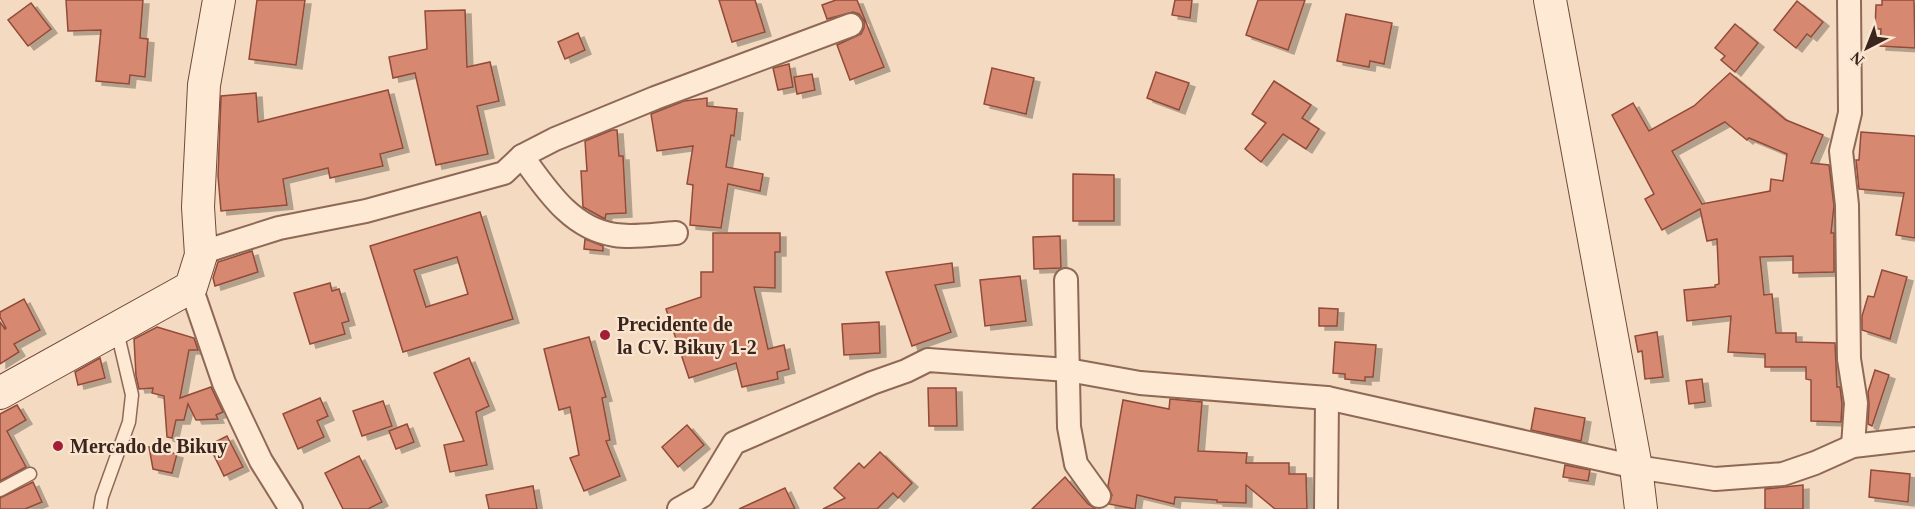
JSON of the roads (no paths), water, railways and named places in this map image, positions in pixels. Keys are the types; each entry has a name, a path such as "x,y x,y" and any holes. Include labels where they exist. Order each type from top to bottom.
{"street":[{"path":"219,0 204,85 198,207 201,255 190,287 224,383 261,461 291,509"},
{"path":"1550,0 1636,467 1641,509"},
{"path":"1849,0 1850,113 1841,151 1847,205 1849,359 1856,403 1853,446"},
{"path":"200,253 279,228 366,210 504,173 522,156 555,139 655,98 851,25"},
{"path":"522,156 553,198 576,219 596,231 617,235 676,233"},
{"path":"1066,280 1069,427 1076,464 1099,496"},
{"path":"0,393 190,287"},
{"path":"679,509 702,496 734,443 872,382 906,371 928,360 1068,370 1140,383 1327,398 1636,467 1714,479 1783,474 1853,446 1915,439"},
{"path":"1326,509 1327,398"}],"lane":[{"path":"100,509 102,497 129,422 132,395 117,329"},
{"path":"0,490 30,474"}],"place":[{"name":"Precidente de la CV. Bikuy 1-2","path":"605,335"},
{"name":"Mercado de Bikuy","path":"58,446"}]}
